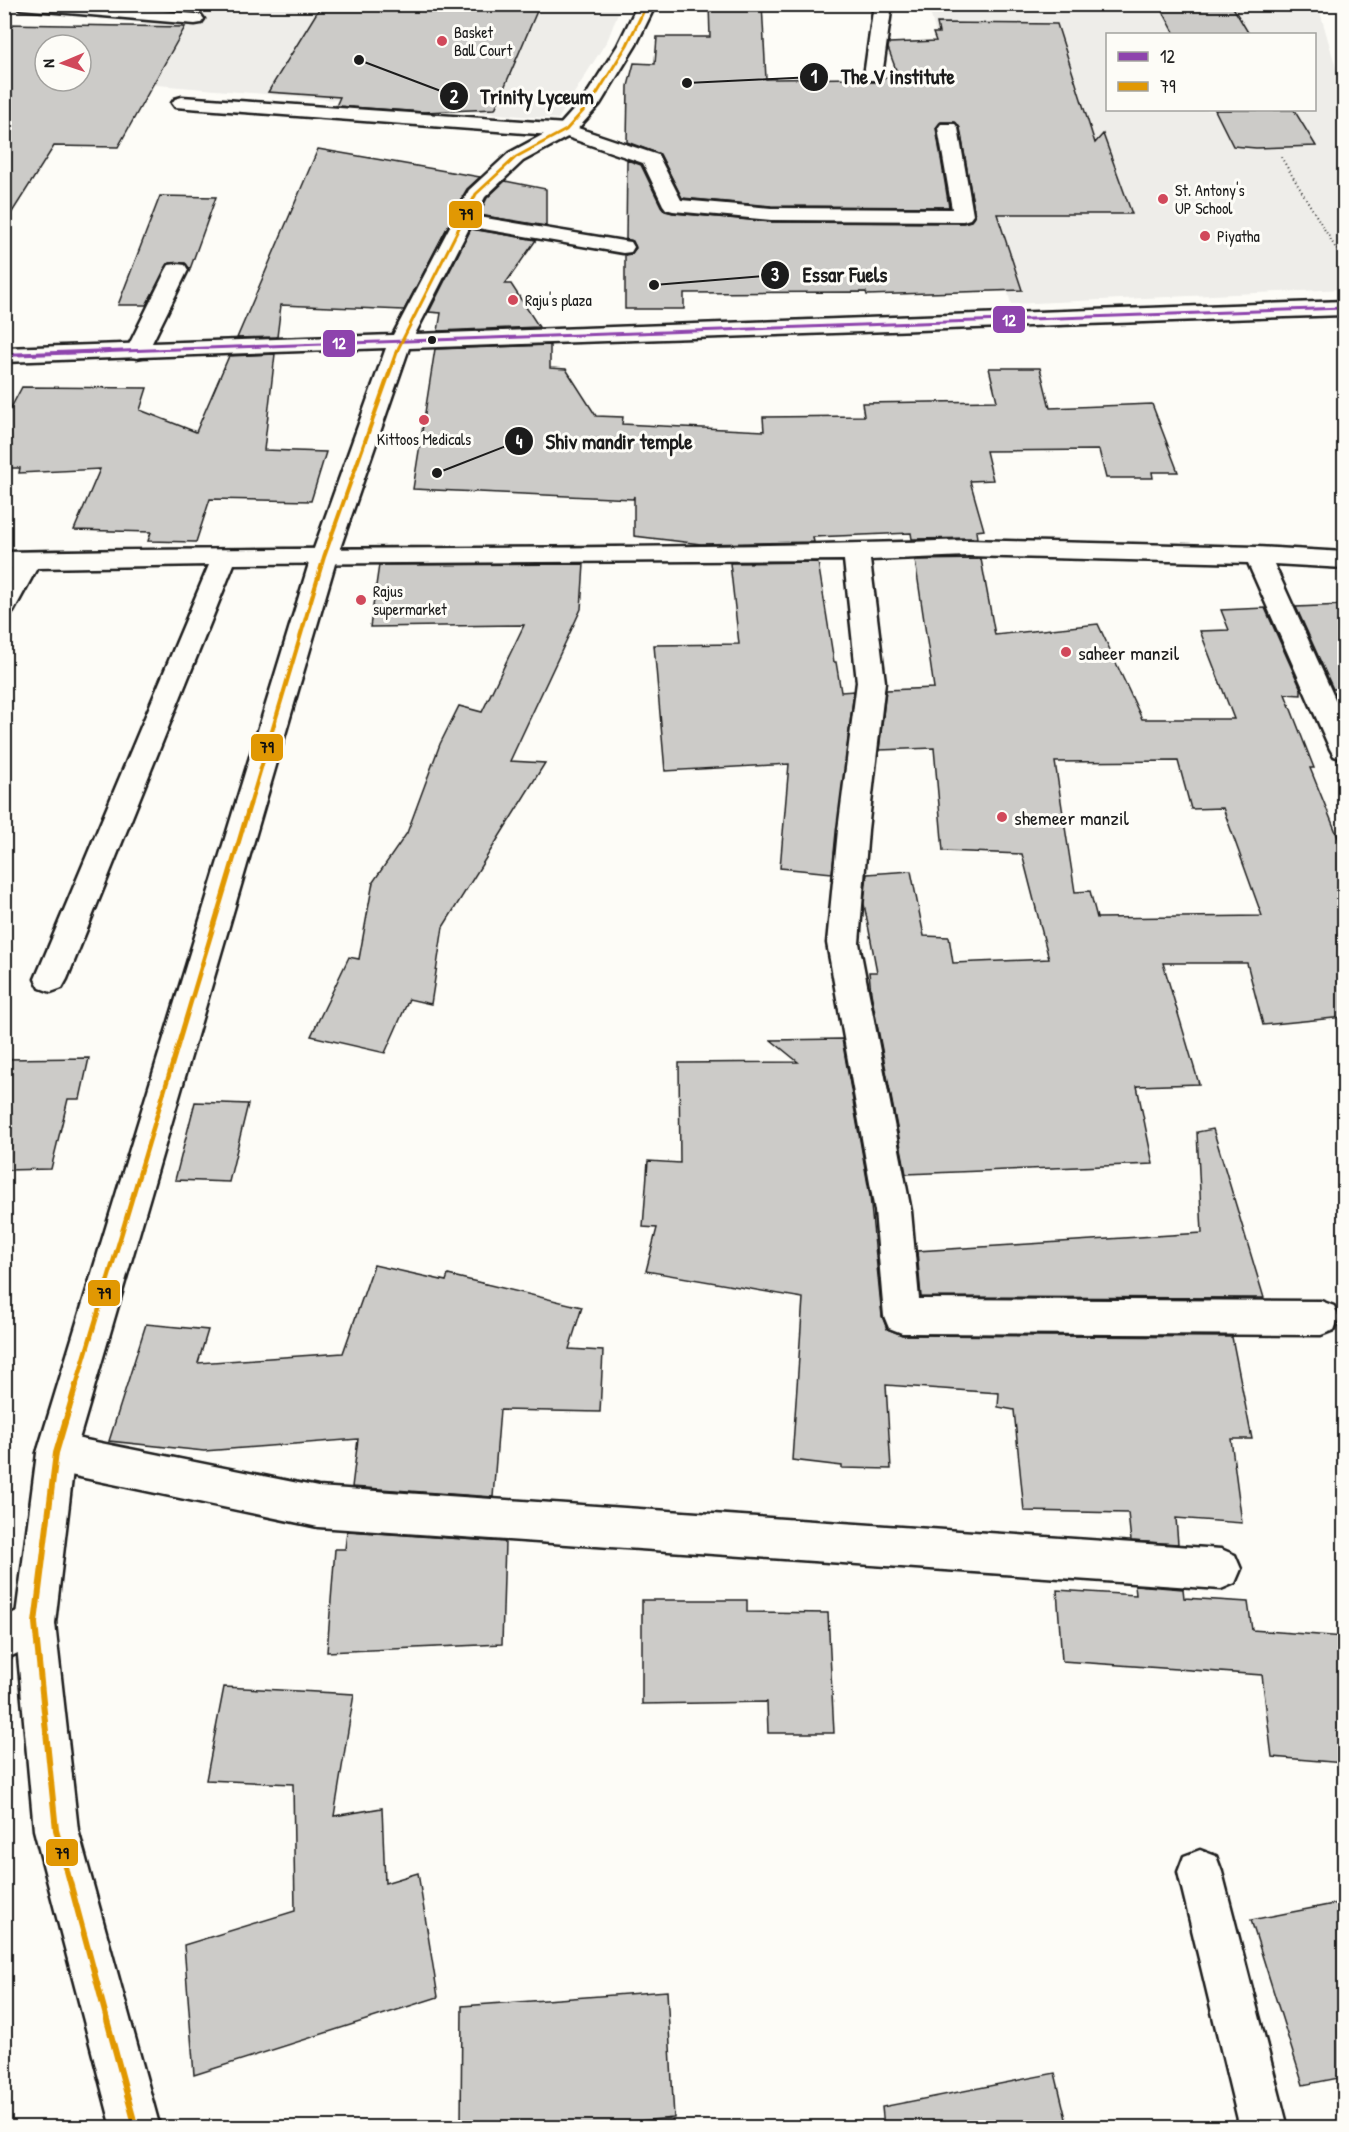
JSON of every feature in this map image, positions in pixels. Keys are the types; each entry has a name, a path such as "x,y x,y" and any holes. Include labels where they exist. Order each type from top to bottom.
{"street":[{"path":"4,18 20,4 195,19"},
{"path":"136,2127 56,1830 20,1631 56,1453 324,557 400,342 476,194 516,157 566,130 593,100 627,45 647,4"},
{"path":"873,76 883,4"},
{"path":"182,103 566,130 651,159 673,205 771,214 963,215 948,128"},
{"path":"461,220 623,247"},
{"path":"137,351 177,270"},
{"path":"4,355 1344,308"},
{"path":"4,606 17,559 856,552 968,548 1257,555 1344,560"},
{"path":"856,552 872,682 853,830 843,943 892,1211 902,1316 1321,1318"},
{"path":"1257,555 1344,748"},
{"path":"51,979 225,556"},
{"path":"56,1453 318,1507 1221,1569"},
{"path":"1200,1872 1264,2127"}],"path":[{"path":"1281,157 1344,262"}],"shaded area":[{"path":"5,4 621,5 608,39 558,119 110,81 146,23 5,7"},
{"name":"St. Antony's UP School","path":"928,5 1318,5 1344,96 1344,289 1011,304"}],"building":[{"path":"322,4 540,4 495,109 424,112 336,106 340,97 268,92"},
{"path":"709,4 762,4 766,79 863,78 866,82 880,82 883,78 899,78 888,48 889,43 936,41 933,33 939,33 937,23 1057,24 1095,143 1103,134 1132,214 997,214 1022,290 867,295 866,292 684,293 684,309 625,309 625,255 631,254 636,248 633,241 626,239 627,160 641,165 661,206 665,211 673,213 771,222 963,223 971,221 975,216 960,128 955,122 941,122 936,128 949,207 771,206 682,198 660,154 627,142 628,86 634,63 655,64 657,37 710,37"},
{"path":"1159,4 1231,4 1248,33 1174,33"},
{"path":"4,24 185,27 118,147 54,146 4,225"},
{"path":"1216,111 1295,111 1316,146 1256,148 1233,146"},
{"path":"318,149 480,177 467,189 449,219 450,222 404,310 281,305 277,337 237,338"},
{"path":"505,181 546,189 546,226 479,215 487,198"},
{"path":"160,196 216,197 190,269 185,263 169,263 146,305 118,305"},
{"path":"471,229 536,240 505,284 511,284 539,327 438,331 441,313 429,312"},
{"path":"550,345 550,368 566,369 596,416 623,417 622,424 764,431 763,417 864,416 862,403 997,401 989,368 1040,368 1050,408 1152,404 1178,472 1152,472 1153,478 1106,478 1099,450 986,451 993,480 970,481 984,530 976,531 977,538 912,539 911,533 813,537 814,542 701,544 634,536 634,496 633,499 413,489 435,349"},
{"path":"275,354 264,450 326,452 311,501 210,499 196,542 148,541 151,532 74,530 100,469 19,473 20,468 4,468 4,421 22,387 147,388 140,410 196,432 229,356"},
{"path":"981,559 995,635 1098,624 1142,719 1234,719 1200,631 1229,630 1221,610 1265,608 1301,689 1301,695 1285,694 1314,768 1310,768 1344,852 1344,1017 1263,1025 1247,963 1163,963 1199,1084 1137,1086 1153,1164 906,1174 871,993 869,972 877,972 864,904 867,874 911,871 924,936 949,937 953,963 1049,959 1022,854 943,851 934,748 879,750 886,690 934,688 915,560","holes":["1178,761 1191,809 1223,808 1262,916 1097,918 1090,891 1075,892 1055,762"]},
{"path":"818,562 841,692 854,691 832,873 780,868 789,764 665,771 654,645 739,644 730,563"},
{"path":"584,564 581,609 510,761 545,763 443,927 431,1004 409,999 385,1053 311,1036 349,957 359,959 373,882 407,833 440,744 459,706 482,712 524,625 370,627 379,565"},
{"path":"1344,605 1344,689 1333,689 1296,607"},
{"path":"842,1039 870,1196 882,1316 887,1329 902,1335 1232,1337 1252,1439 1231,1439 1242,1523 1176,1518 1178,1544 1131,1541 1128,1513 1024,1511 1014,1410 998,1407 999,1393 886,1385 891,1469 842,1468 842,1466 792,1460 803,1298 646,1271 657,1228 643,1227 648,1161 680,1163 679,1063 798,1062 771,1040"},
{"path":"89,1058 80,1099 68,1099 51,1169 4,1170 4,1059"},
{"path":"195,1102 248,1104 229,1182 175,1180"},
{"path":"1213,1129 1264,1298 921,1297 917,1251 1202,1233 1197,1132"},
{"path":"374,1265 446,1281 448,1275 582,1307 569,1349 603,1351 600,1412 500,1410 493,1497 352,1487 358,1439 204,1451 109,1441 146,1324 208,1330 198,1363 343,1353"},
{"path":"347,1531 505,1542 502,1644 327,1652 335,1549 345,1549"},
{"path":"1135,1585 1183,1589 1184,1598 1248,1602 1252,1630 1344,1637 1344,1763 1272,1757 1262,1675 1062,1661 1057,1590 1136,1595"},
{"path":"642,1600 747,1600 747,1612 828,1613 834,1733 768,1733 767,1702 642,1704"},
{"path":"224,1687 354,1694 334,1816 382,1808 385,1883 418,1873 438,1997 194,2075 184,1945 295,1911 293,1784 206,1780"},
{"path":"1344,1902 1344,2077 1303,2085 1251,1920"},
{"path":"667,1991 674,2118 566,2127 461,2127 462,2006"},
{"path":"1055,2073 1068,2127 884,2127 882,2107"}],"transit line":[{"name":"79","path":"136,2128 56,1830 35,1623 56,1453 324,557 400,342 476,194 516,157 566,130 593,100 627,45 647,4"},
{"name":"12","path":"4,355 1344,308"}],"place":[{"name":"Basket Ball Court","path":"442,41"},
{"name":"Trinity Lyceum","path":"359,60"},
{"name":"The V institute","path":"687,83"},
{"name":"St. Antony's UP School","path":"1163,199"},
{"name":"Piyatha","path":"1205,236"},
{"name":"Essar Fuels","path":"654,285"},
{"name":"Raju's plaza","path":"513,300"},
{"name":"Kittoos Medicals","path":"424,420"},
{"name":"Shiv mandir temple","path":"437,473"},
{"name":"Rajus supermarket","path":"361,600"},
{"name":"saheer manzil","path":"1066,652"},
{"name":"shemeer manzil","path":"1002,817"}]}
